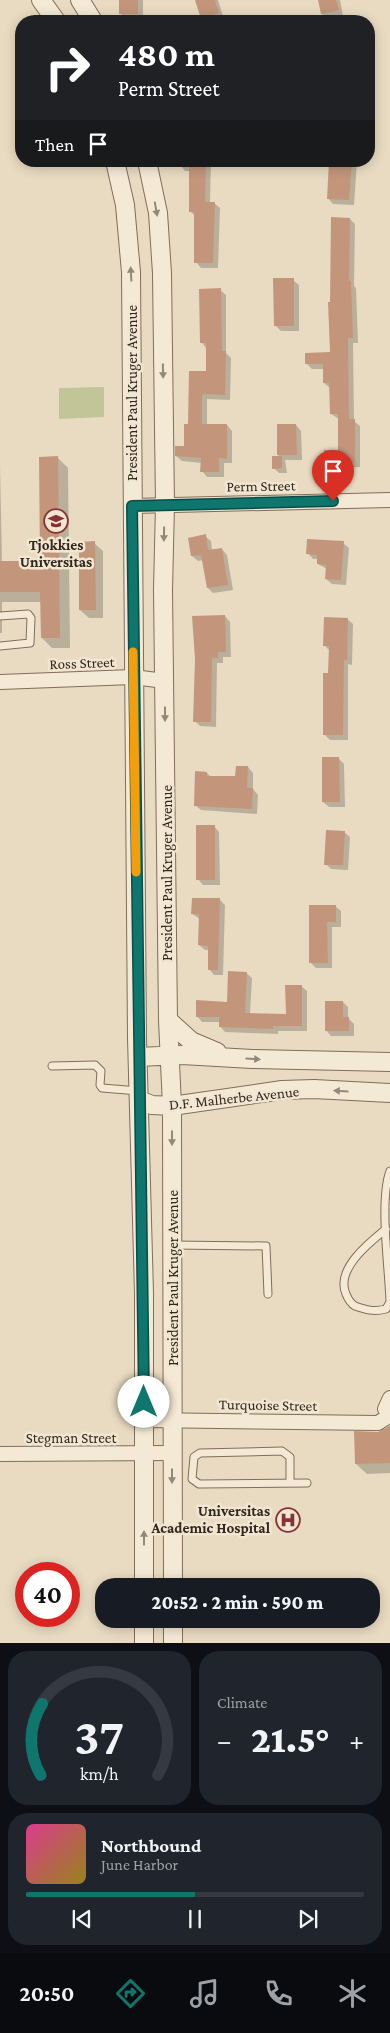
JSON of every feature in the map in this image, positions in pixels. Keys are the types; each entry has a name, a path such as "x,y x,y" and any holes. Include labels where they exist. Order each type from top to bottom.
{"street":[{"path":"42,0 52,15"},
{"path":"80,0 89,15"},
{"name":"President Paul Kruger Avenue","path":"116,167 125,205 131,272 133,677 138,1058 144,1293 144,1578"},
{"name":"President Paul Kruger Avenue","path":"148,167 158,213 162,274 163,590 168,1020 172,1106 173,1578"},
{"name":"Perm Street","path":"132,506 390,500"},
{"name":"Ross Street","path":"0,682 133,677 165,681"},
{"path":"168,1020 191,1041 230,1058"},
{"name":"D.F. Malherbe Avenue","path":"138,1058 169,1054 230,1058 390,1062"},
{"name":"D.F. Malherbe Avenue","path":"139,1095 152,1105 172,1106 282,1090 314,1089 390,1093"},
{"path":"390,1398 385,1409 390,1408"},
{"name":"Turquoise Street","path":"143,1420 378,1423 390,1415"},
{"name":"Stegman Street","path":"0,1454 172,1453"},
{"path":"144,1628 144,1643"},
{"path":"173,1628 173,1643"}],"lane":[{"path":"0,616 28,614 31,618 30,643 0,646"},
{"path":"52,1066 95,1065 101,1070 100,1085 102,1088 139,1095"},
{"path":"386,1228 360,1251 343,1282 345,1292 351,1304 364,1309 374,1311 386,1309 390,1302 386,1228 386,1182 390,1171"},
{"path":"172,1245 266,1246 268,1294"},
{"path":"290,1483 290,1457 282,1452 200,1453 194,1457 192,1479 199,1484 307,1483"}],"green space":[{"path":"104,387 104,417 59,419 59,388"}],"building":[{"path":"119,0 138,0 138,14 119,14"},
{"path":"195,0 215,0 219,13 200,15"},
{"path":"318,0 336,0 339,10 321,14"},
{"path":"189,167 206,167 205,202 215,202 213,263 194,263 194,212 189,212"},
{"path":"329,167 352,167 349,200 327,199"},
{"path":"331,217 350,218 349,281 351,281 353,338 348,338 349,419 355,419 355,462 324,463 324,450 338,450 338,414 330,414 329,383 323,383 323,364 305,364 305,353 330,352 328,302 330,302"},
{"path":"273,278 294,278 294,326 274,326"},
{"path":"221,288 222,351 226,351 225,395 202,394 202,424 227,424 227,459 219,458 219,472 200,472 201,458 175,456 175,446 184,446 184,424 188,424 189,371 206,371 206,343 200,343 199,289"},
{"path":"277,424 296,424 297,455 277,455"},
{"path":"58,456 60,638 41,638 40,592 0,592 0,561 40,561 39,457"},
{"path":"272,456 282,456 282,468 272,469"},
{"path":"206,534 208,550 222,548 228,585 207,588 201,555 191,556 188,538"},
{"path":"307,539 344,541 341,580 325,579 326,565 317,564 317,555 306,554"},
{"path":"95,541 96,610 79,610 79,542"},
{"path":"225,615 226,652 218,652 218,658 212,658 211,722 193,722 195,659 192,616"},
{"path":"324,617 348,618 347,660 344,660 343,735 323,735 323,673 328,673 329,646 323,646"},
{"path":"322,757 339,757 340,802 322,802"},
{"path":"236,766 248,766 247,788 253,788 252,809 194,806 195,771 207,772 207,776 235,776"},
{"path":"196,825 215,825 215,880 196,880"},
{"path":"326,830 345,831 343,865 324,865"},
{"path":"192,898 220,898 218,970 208,970 208,946 198,945 199,914 191,914"},
{"path":"309,905 336,905 336,922 327,922 328,963 309,963"},
{"path":"228,971 247,972 245,1013 286,1014 285,985 302,985 302,1026 273,1026 273,1029 219,1027 219,1017 196,1017 196,1000 227,1002"},
{"path":"325,1001 343,1001 343,1017 349,1017 349,1031 325,1031"},
{"path":"390,1426 390,1463 355,1464 354,1431 378,1432"}],"slow traffic":[{"path":"133,652 136,872"}],"place":[{"name":"Tjokkies Universitas","path":"56,521"},
{"name":"Universitas Academic Hospital","path":"288,1520"}],"route":[{"path":"144,1402 144,1293 137,1000 132,506 333,501"}]}
